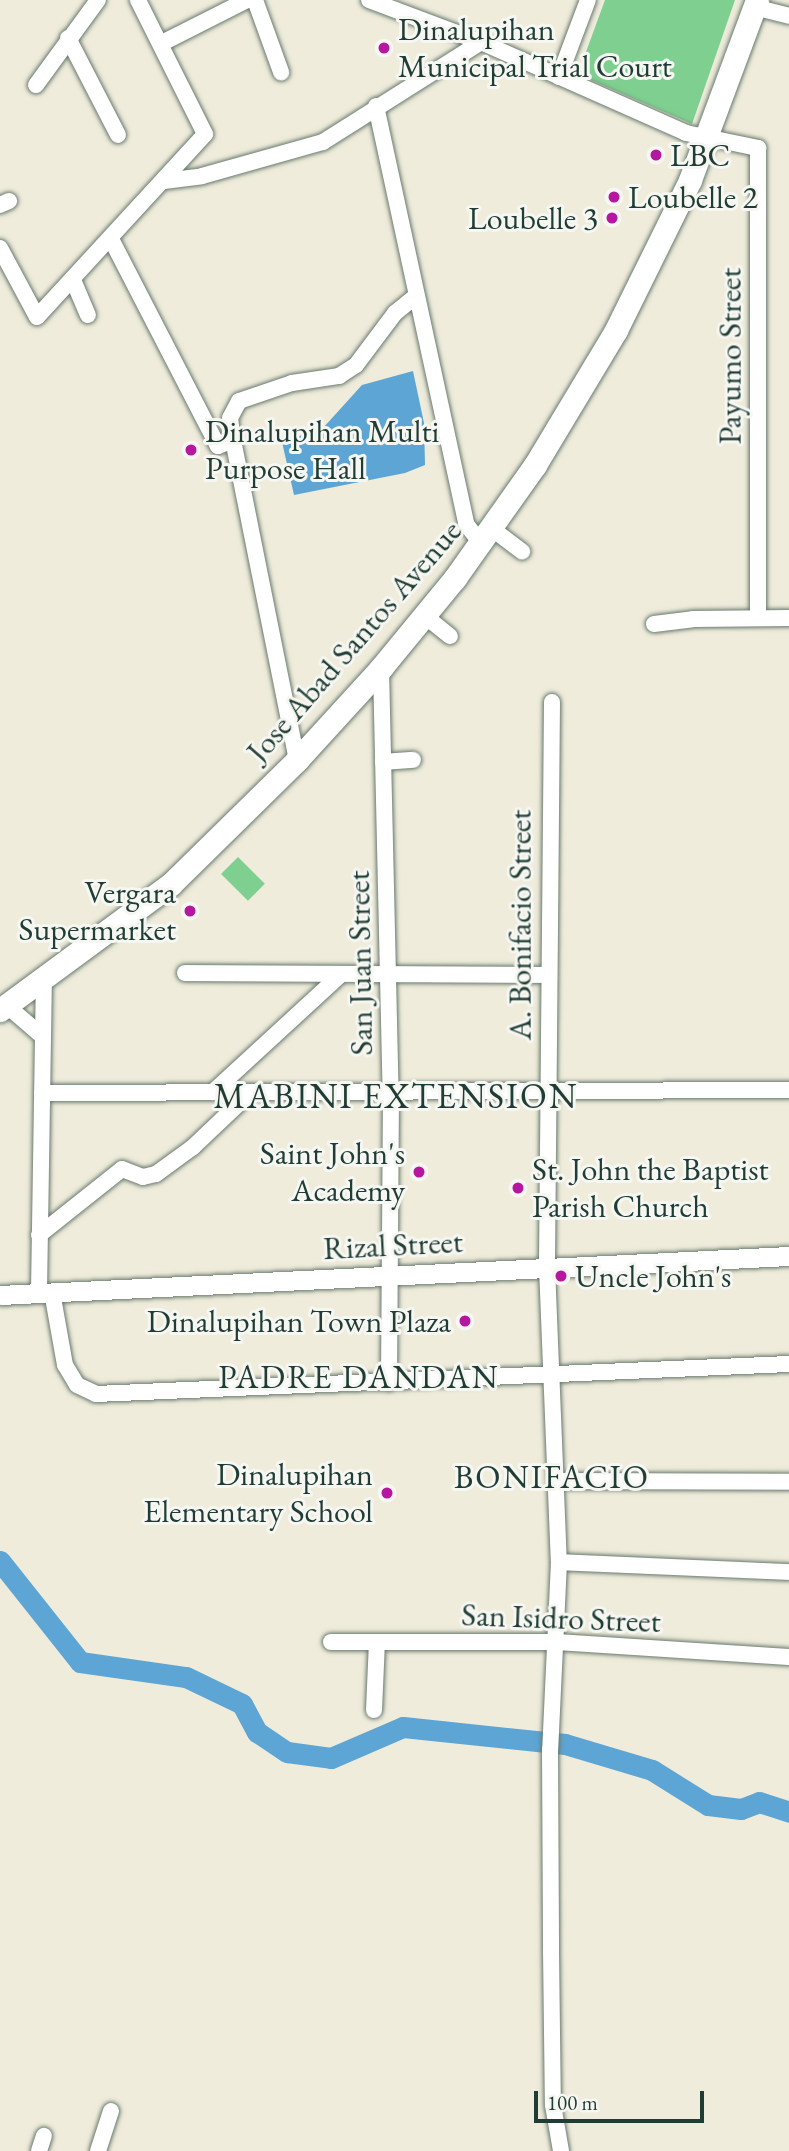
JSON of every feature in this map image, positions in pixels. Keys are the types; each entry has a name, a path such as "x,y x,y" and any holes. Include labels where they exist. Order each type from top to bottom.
{"highway":[{"name":"Jose Abad Santos Avenue","path":"3,1008 171,884 297,760 381,668 425,616 486,535 616,330 671,223 706,139 756,4"}],"main road":[{"name":"Rizal Street","path":"0,1294 789,1256"}],"street":[{"path":"36,86 68,38 98,0"},
{"path":"0,248 37,317 205,134 162,43 138,0"},
{"path":"162,43 247,0"},
{"path":"255,0 281,72"},
{"path":"369,0 481,42 706,139"},
{"path":"559,77 588,0"},
{"path":"756,4 789,16"},
{"path":"68,38 118,135"},
{"path":"163,181 202,176 323,142 481,42"},
{"path":"376,106 466,524 522,551"},
{"name":"Payumo Street","path":"706,139 758,148 758,616"},
{"path":"111,239 218,446 233,440"},
{"path":"73,280 88,315"},
{"path":"297,760 230,418 239,401 292,383 339,376 356,365 394,313 416,296"},
{"path":"425,616 450,636"},
{"path":"654,624 758,616 789,618"},
{"name":"San Juan Street","path":"381,668 391,1094 389,1383"},
{"name":"A. Bonifacio Street","path":"552,702 547,975 547,1267 549,1375 557,1481 559,1562 550,1743 554,2105 561,2151"},
{"path":"383,762 413,760"},
{"path":"185,974 547,975"},
{"path":"213,1092 339,976"},
{"path":"44,978 39,1235 45,1292 65,1365 77,1385 96,1394 789,1364"},
{"path":"3,1008 41,1035"},
{"path":"42,1093 391,1094 549,1090 789,1090"},
{"path":"39,1235 122,1169 143,1177 156,1174 193,1147 250,1093"},
{"path":"557,1481 789,1482"},
{"path":"559,1562 789,1572"},
{"name":"San Isidro Street","path":"331,1642 557,1642 789,1657"},
{"path":"374,1710 377,1642"},
{"path":"98,2151 111,2111"}],"green space":[{"path":"605,0 735,0 692,124 591,80 583,60"},
{"path":"238,857 265,884 248,901 221,874"}],"water":[{"path":"413,371 424,423 425,465 405,473 294,495 282,442 323,428 362,385"}],"waterway":[{"path":"0,1561 80,1662 186,1677 242,1704 257,1732 287,1752 331,1758 403,1727 565,1744 652,1770 708,1805 741,1809 759,1802 789,1812"}],"place":[{"name":"Dinalupihan Municipal Trial Court","path":"384,48"},
{"name":"LBC","path":"656,155"},
{"name":"Loubelle 2","path":"614,197"},
{"name":"Loubelle 3","path":"612,218"},
{"name":"Dinalupihan Multi Purpose Hall","path":"191,450"},
{"name":"Vergara Supermarket","path":"190,911"},
{"name":"Saint John's Academy","path":"419,1172"},
{"name":"St. John the Baptist Parish Church","path":"518,1188"},
{"name":"Uncle John's","path":"561,1276"},
{"name":"Dinalupihan Town Plaza","path":"465,1321"},
{"name":"Dinalupihan Elementary School","path":"387,1493"}],"district":[{"name":"MABINI EXTENSION","path":"396,1096"},
{"name":"PADRE DANDAN","path":"359,1377"},
{"name":"BONIFACIO","path":"552,1477"}]}
